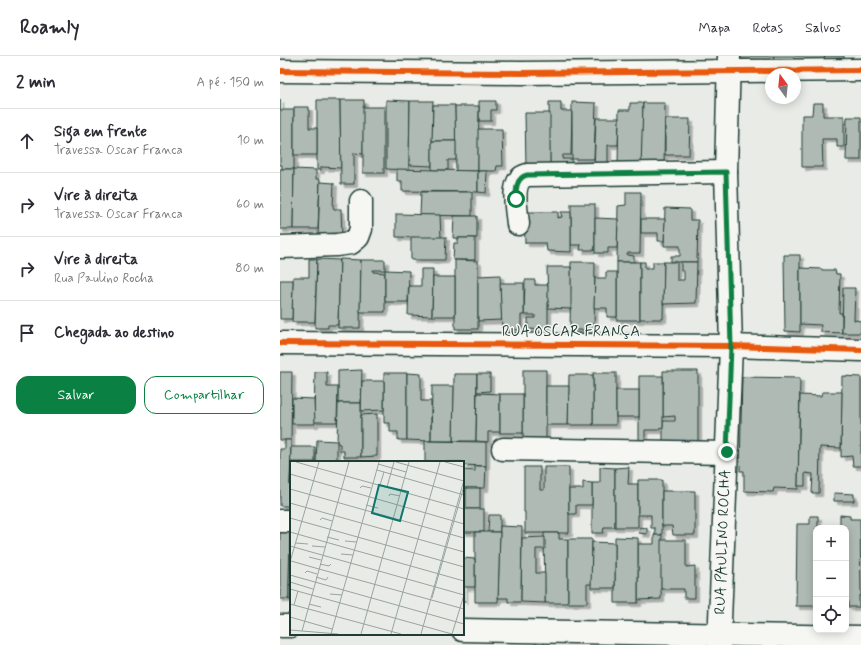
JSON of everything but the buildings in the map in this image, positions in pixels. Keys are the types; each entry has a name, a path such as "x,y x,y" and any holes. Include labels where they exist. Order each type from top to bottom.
{"street":[{"path":"292,66 441,64 521,72 729,63 861,70"},
{"name":"RUA PAULINO ROCHA","path":"719,640 731,346 726,172 729,63"},
{"path":"518,224 516,189 522,176 726,172"},
{"path":"280,247 351,243 358,237 361,229 361,201"},
{"name":"RUA OSCAR FRANÇA","path":"280,343 731,346 861,350"},
{"path":"504,449 727,452"},
{"path":"464,630 719,640 861,637"}],"cycle path":[{"path":"280,71 521,73 861,70"},
{"path":"280,343 731,346 861,350"}],"route":[{"path":"516,199 516,189 518,183 522,176 527,175 726,172 731,346 727,452"}]}
